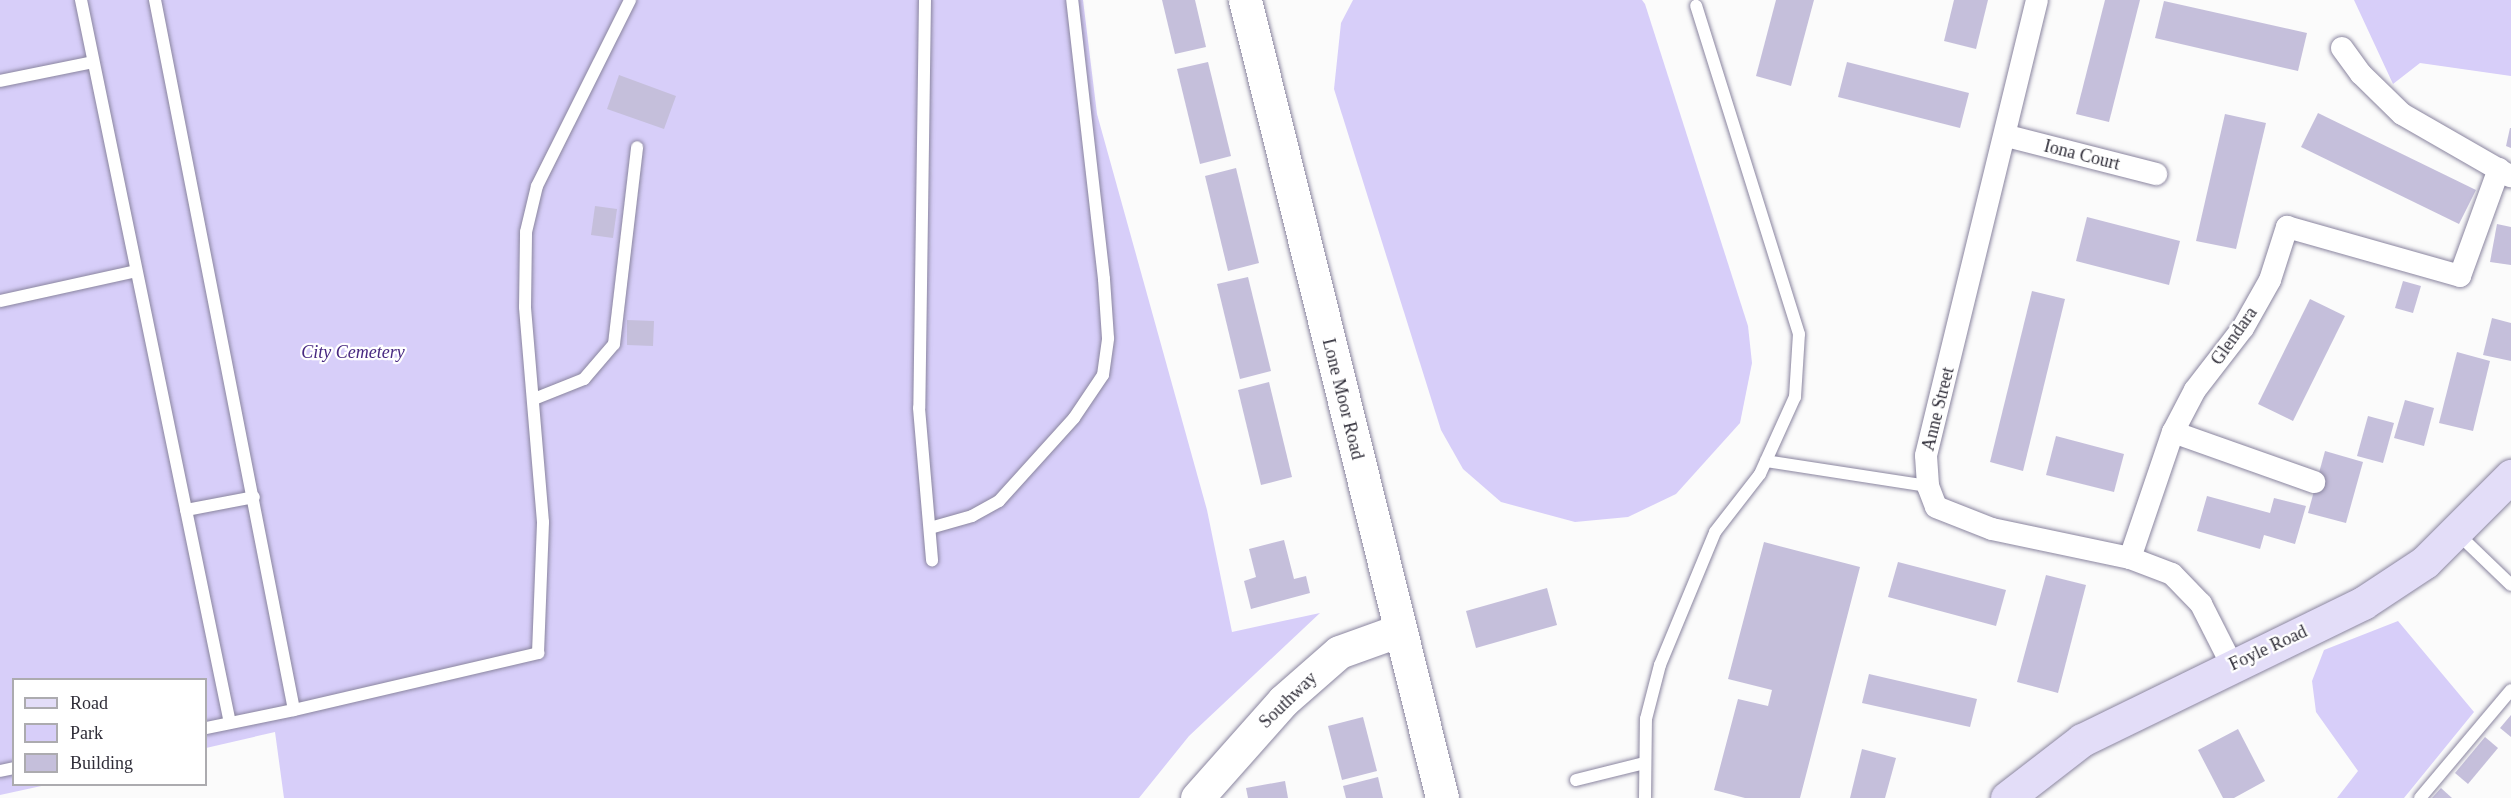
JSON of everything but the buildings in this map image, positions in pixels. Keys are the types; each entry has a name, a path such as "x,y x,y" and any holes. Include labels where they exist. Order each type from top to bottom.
{"main road":[{"name":"Lone Moor Road","path":"1245,0 1442,798"},
{"name":"Foyle Road","path":"2007,798 2082,740 2363,603 2425,562 2511,476"},
{"name":"Southway","path":"1210,792 1283,701 1339,652 1400,630"}],"street":[{"name":"Anne Street","path":"2037,0 2007,136 1926,456 1928,486 1936,507 1992,529 2130,558 2172,574 2200,604 2232,665"},
{"path":"2343,48 2361,74 2402,114 2505,173"},
{"name":"Iona Court","path":"2007,136 2156,174"},
{"name":"Glendara","path":"2130,558 2173,432 2195,390 2243,328 2270,280 2287,227 2408,259 2460,276 2505,173"},
{"path":"2173,432 2314,482"}],"lane":[{"path":"81,0 230,723"},
{"path":"155,0 254,496 294,710"},
{"path":"207,728 294,710 538,653 543,522 525,307 528,220 537,186 630,0"},
{"path":"925,0 919,408 932,560"},
{"path":"930,528 972,516 999,501 1074,418 1103,375 1108,338 1104,279 1072,0"},
{"path":"1645,798 1646,719 1660,665 1714,532 1760,474 1795,397 1799,334 1696,6"},
{"path":"0,81 93,62"},
{"path":"534,399 584,379 614,344 637,147"},
{"path":"0,301 136,271"},
{"path":"1766,461 1928,486"},
{"path":"186,510 254,496"},
{"path":"2456,531 2511,585"},
{"path":"2420,798 2511,690"},
{"path":"1576,780 1644,763"}],"green space":[{"name":"City Cemetery","path":"0,0 1083,0 1097,114 1207,510 1232,632 1320,613 1189,736 1139,798 284,798 275,732 207,748 207,678 12,678 12,786 41,786 0,795"},
{"path":"1353,0 1642,0 1645,4 1748,326 1752,363 1740,423 1676,494 1628,517 1575,522 1501,502 1463,469 1441,430 1334,89 1341,23"},
{"path":"2354,0 2511,0 2511,76 2420,63 2393,84"},
{"path":"2398,621 2474,712 2404,798 2337,798 2358,771 2316,712 2312,681 2324,650"}]}
